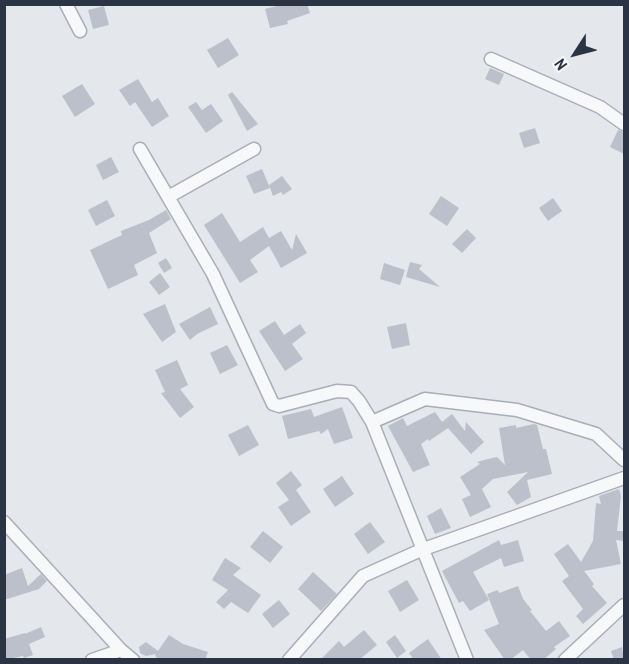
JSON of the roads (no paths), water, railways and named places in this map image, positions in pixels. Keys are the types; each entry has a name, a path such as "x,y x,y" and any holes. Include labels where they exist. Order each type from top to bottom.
{"street":[{"path":"66,4 80,31"},
{"path":"491,59 600,107 624,124"},
{"path":"140,149 213,274 273,404 279,406 337,391 351,392 359,401 372,422 421,550 467,660"},
{"path":"168,197 254,149"},
{"path":"372,422 425,399 517,410 596,434 624,460"},
{"path":"289,660 363,576 421,550 624,478"},
{"path":"4,522 121,650 134,660"},
{"path":"565,660 624,605"},
{"path":"578,648 585,660"},
{"path":"92,660 121,650"}]}
